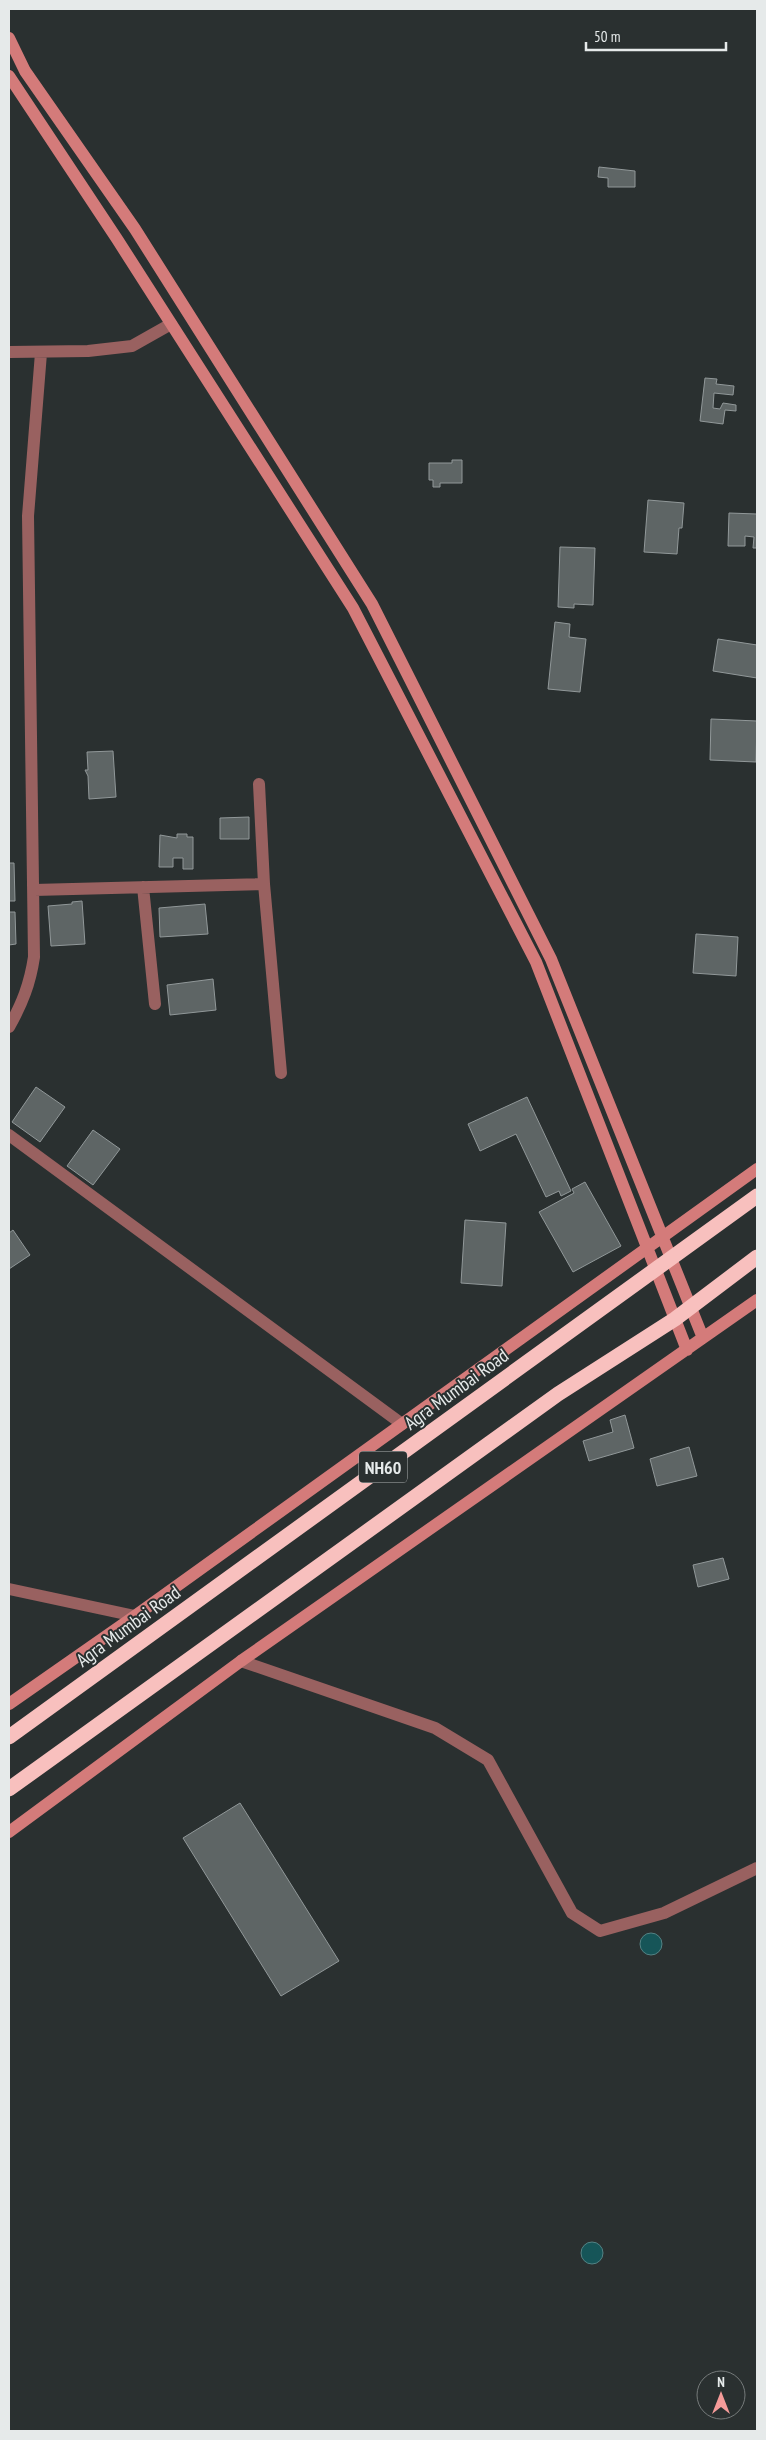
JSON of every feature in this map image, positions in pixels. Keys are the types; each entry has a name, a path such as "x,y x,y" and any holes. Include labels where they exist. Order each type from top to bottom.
{"highway":[{"name":"Agra Mumbai Road","path":"9,1737 757,1196"},
{"name":"NH60","path":"9,1789 558,1394 675,1318 757,1258"}],"main road":[{"path":"9,38 25,71 135,229 372,604 551,959 703,1338"},
{"path":"9,76 172,324 353,608 532,953 686,1350"},
{"path":"9,1704 135,1616 757,1169"},
{"path":"9,1832 241,1661 757,1300"}],"street":[{"path":"9,352 41,353 132,346 172,324"},
{"path":"9,1027 20,1008 30,984 34,958 28,516 41,353"},
{"path":"259,784 264,884 282,1073"},
{"path":"34,890 264,884"},
{"path":"143,887 155,1004"},
{"path":"9,1135 402,1424"},
{"path":"9,1589 135,1616"},
{"path":"241,1661 435,1728 488,1760 572,1913 600,1931 664,1913 757,1868"}],"water":[{"path":"651,1933 659,1936 662,1944 659,1952 651,1955 643,1952 640,1944 643,1936"},
{"path":"592,2242 600,2245 603,2253 600,2261 592,2264 584,2261 581,2253 584,2245"}],"building":[{"path":"599,167 635,171 635,187 608,187 608,178 598,177"},
{"path":"705,378 717,379 716,384 734,386 733,395 714,393 713,408 720,409 723,403 736,405 736,411 725,410 723,424 700,421"},
{"path":"452,460 462,460 462,483 440,483 440,487 433,487 433,480 429,480 429,463 452,463"},
{"path":"648,500 684,503 682,528 679,528 677,554 644,552"},
{"path":"729,513 757,514 757,548 753,548 754,537 745,536 745,546 728,546"},
{"path":"560,547 595,548 593,605 574,604 574,608 558,607"},
{"path":"555,622 570,624 569,637 586,639 580,692 548,689"},
{"path":"718,639 757,645 757,678 713,671"},
{"path":"711,719 757,721 756,762 710,760"},
{"path":"113,751 116,797 89,799 88,776 85,770 88,770 87,752"},
{"path":"249,817 249,839 220,839 220,818"},
{"path":"177,834 187,834 187,837 193,837 193,869 183,869 183,858 173,858 173,867 159,867 160,835 177,838"},
{"path":"9,863 14,863 15,901 9,901"},
{"path":"82,901 85,944 51,946 48,906 72,904 72,902"},
{"path":"205,904 208,934 160,937 159,908"},
{"path":"9,912 15,912 16,944 9,945"},
{"path":"696,934 738,937 736,976 693,973"},
{"path":"213,979 216,1010 170,1015 167,985"},
{"path":"36,1087 65,1107 40,1142 12,1122"},
{"path":"527,1097 571,1191 561,1196 559,1191 546,1197 516,1134 480,1151 468,1124"},
{"path":"93,1130 120,1149 93,1185 67,1166"},
{"path":"585,1182 621,1246 573,1272 539,1212 574,1193 572,1189"},
{"path":"465,1220 506,1223 502,1286 461,1283"},
{"path":"13,1230 30,1255 9,1269 9,1233"},
{"path":"625,1415 634,1448 589,1461 583,1441 613,1432 610,1420"},
{"path":"689,1447 697,1476 657,1486 650,1459"},
{"path":"723,1558 729,1579 698,1587 693,1565"},
{"path":"240,1803 339,1961 281,1996 183,1838"}]}
